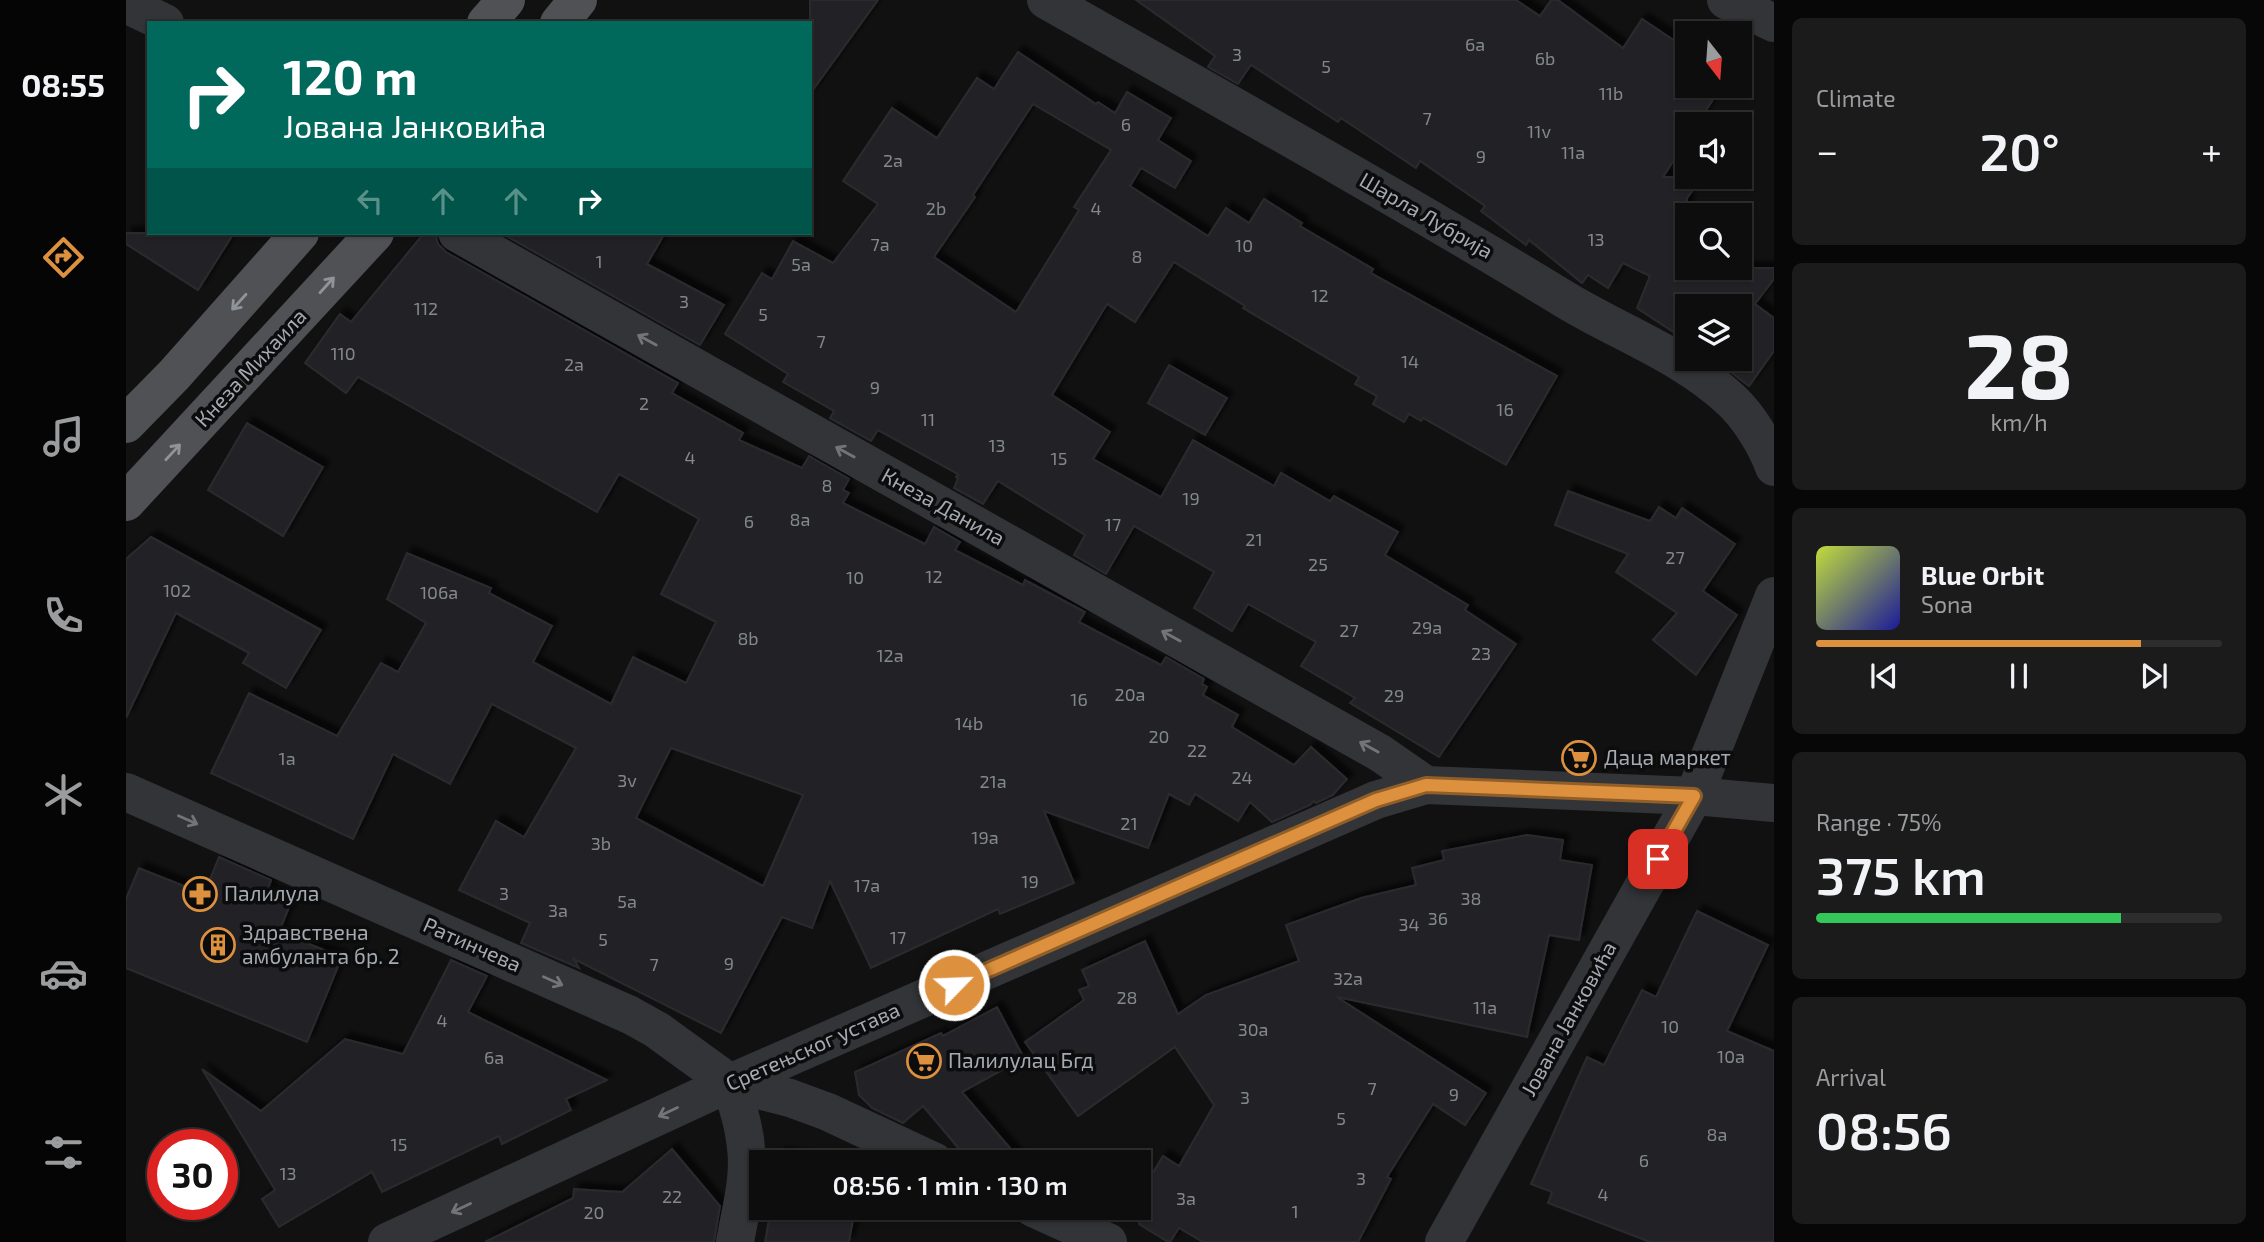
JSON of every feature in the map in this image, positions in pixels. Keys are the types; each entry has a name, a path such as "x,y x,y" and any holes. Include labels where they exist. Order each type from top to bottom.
{"main road":[{"path":"488,21 506,0"},
{"path":"561,21 578,0"},
{"path":"126,424 174,375 298,235"},
{"name":"Кнеза Михаила","path":"126,502 373,235"}],"street":[{"name":"Шарла Лубрија","path":"1046,0 1086,9 1603,323 1695,371 1733,402 1754,428 1774,467"},
{"path":"1726,0 1774,23"},
{"path":"126,4 161,21"},
{"name":"Кнеза Данила","path":"461,235 1380,753 1426,785"},
{"path":"1694,796 1774,596"},
{"name":"Сретењског устава","path":"387,1242 730,1083 1376,800 1426,785 1694,796 1774,803"},
{"name":"Ратинчева","path":"126,792 630,1015 657,1030 730,1083"},
{"name":"Јована Јанковића","path":"1444,1242 1694,796"},
{"path":"730,1083 828,1112 909,1150"},
{"path":"730,1083 747,1150 746,1177 735,1242"},
{"path":"1059,1220 1108,1242"}],"building":[{"path":"810,0 878,0 812,91"},
{"path":"1136,0 1516,0 1540,16 1551,0 1558,0 1623,48 1642,19 1675,41 1675,98 1714,98 1705,112 1675,112 1675,158 1663,177 1675,177 1675,189 1694,189 1687,198 1687,203 1675,203 1675,280 1752,280 1752,268 1774,268 1774,279 1755,304 1774,318 1774,351 1749,386 1730,371 1752,371 1752,294 1675,294 1675,333 1637,308 1650,276 1623,263 1608,288 1588,275 1582,283 1529,240 1526,245 1481,211 1485,206 1420,161 1416,168 1341,118 1338,122 1251,65 1238,84 1208,67 1215,56"},
{"path":"1018,52 1096,104 1098,102 1115,113 1127,92 1171,118 1158,140 1191,161 1175,188 1141,168 1130,186 1208,236 1226,208 1249,223 1264,199 1302,223 1300,226 1373,269 1371,273 1557,376 1506,465 1423,418 1421,421 1409,414 1404,422 1373,404 1377,396 1355,384 1359,377 1243,308 1245,306 1174,262 1135,322 1107,304 1052,395 1110,432 1093,459 1161,497 1193,440 1274,486 1281,473 1330,501 1334,496 1398,532 1385,555 1468,605 1465,610 1516,644 1439,757 1350,703 1355,698 1301,666 1316,642 1248,604 1232,631 1194,608 1214,572 1134,526 1106,574 1074,555 1085,535 998,481 983,504 954,488 958,474 878,430 871,441 830,418 834,411 783,382 788,374 725,334 762,273 772,279 793,241 833,263 878,204 843,181 892,108 937,138 977,78 994,89","holes":["1033,104 1111,150 1074,207 1079,210 1016,312 934,257"]},
{"path":"126,233 233,235 198,290 126,244"},
{"path":"422,235 436,235 438,244 446,252 678,383 672,393 743,433 739,440 802,468 809,456 849,479 843,490 849,493 843,503 925,544 934,527 960,542 955,550 1023,585 1025,580 1085,612 1079,622 1161,665 1166,657 1204,679 1202,684 1207,687 1203,695 1238,715 1232,727 1294,765 1311,747 1347,779 1333,795 1316,803 1314,801 1272,822 1250,802 1238,821 1195,794 1189,805 1169,794 1148,848 1044,811 1074,883 1000,914 998,909 871,968 830,881 812,928 782,917 721,1033 574,959 579,968 521,943 530,923 459,890 496,821 524,837 576,748 492,704 450,784 393,754 353,839 211,773 249,693 337,736 381,663 398,672 426,623 387,599 407,553 491,588 489,593 552,626 533,662 611,704 633,657 686,683 716,622 661,594 699,519 619,474 597,512 358,377 346,393 305,363 340,314 351,322","holes":["671,748 803,795 763,886 636,818"]},
{"path":"505,235 664,235 647,264 724,305 700,345"},
{"path":"1169,365 1227,398 1205,435 1148,403"},
{"path":"247,423 323,467 283,536 208,490"},
{"path":"1568,491 1650,521 1659,507 1676,518 1682,508 1735,544 1703,591 1737,615 1696,675 1653,640 1677,613 1616,572 1628,554 1555,525"},
{"path":"151,537 321,630 286,688 243,663 249,653 176,613 126,718 126,559"},
{"path":"1527,835 1563,840 1560,860 1592,865 1579,940 1549,935 1527,1037 1337,997 1486,1093 1465,1125 1433,1104 1387,1177 1391,1179 1358,1242 1203,1242 1179,1228 1168,1242 1139,1224 1139,1220 1151,1220 1151,1176 1163,1156 1179,1166 1214,1105 1175,1047 1078,1116 1025,1042 1084,1000 1079,990 1089,986 1082,970 1145,941 1178,1014 1206,995 1299,961 1286,925 1361,898 1416,885 1412,868 1444,860 1442,851"},
{"name":"Здравствена амбуланта бр. 2","path":"219,857 271,880 268,890 292,900 279,932 342,957 307,1042 126,968 126,899 139,868 204,894"},
{"path":"1697,911 1768,945 1727,1031 1774,1051 1774,1242 1650,1242 1548,1203 1552,1192 1531,1184 1587,1057 1604,1065 1642,990 1656,997"},
{"path":"451,960 487,976 468,1012 607,1080 566,1099 571,1110 502,1144 499,1136 382,1192 372,1172 279,1227 262,1199 275,1190 202,1069 261,1111 345,1039 403,1054"},
{"path":"997,1007 1024,1058 962,1092 1012,1150 960,1150 923,1106 903,1123 872,1108 859,1095 855,1072 941,1033 943,1036"},
{"path":"672,1149 720,1206 714,1242 485,1242 573,1198 574,1189 622,1192"},
{"path":"769,1220 853,1220 849,1242 765,1242"}],"place":[{"name":"Даца маркет","path":"1579,758"},
{"name":"Палилула","path":"200,894"},
{"name":"Здравствена амбуланта бр. 2","path":"218,945"},
{"name":"Палилулац Бгд","path":"924,1061"}],"route":[{"path":"954,985 1376,800 1426,785 1694,796 1658,859"}]}
